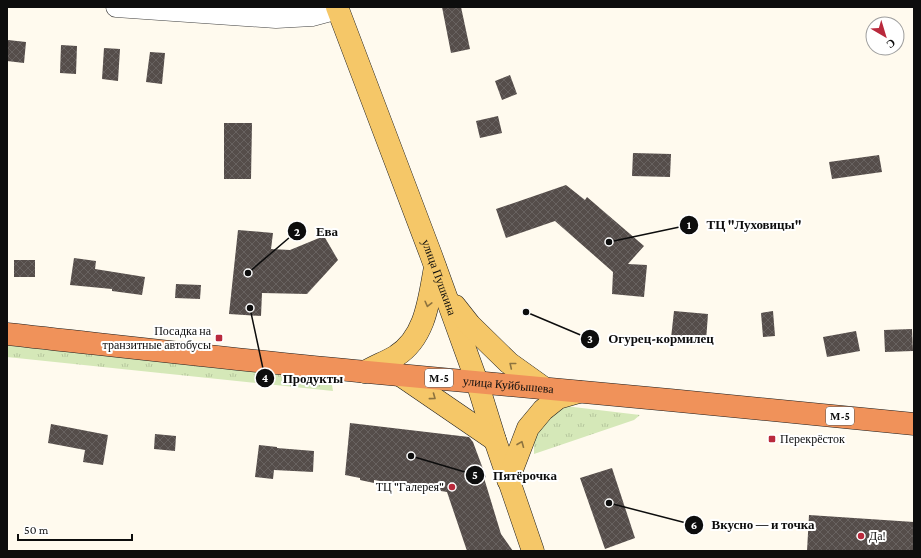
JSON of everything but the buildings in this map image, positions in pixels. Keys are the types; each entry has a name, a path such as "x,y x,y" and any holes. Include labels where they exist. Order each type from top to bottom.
{"highway":[{"name":"улица Куйбышева","path":"7,334 365,372 914,424"}],"main road":[{"name":"улица Пушкина","path":"337,8 435,266 477,382 508,480 533,551"},
{"path":"365,372 400,352 412,341 420,329 428,305 435,266"},
{"path":"445,294 470,325 509,363 544,388"},
{"path":"400,375 495,440"},
{"path":"508,480 528,428 543,410 558,398 578,392"}],"street":[{"path":"116,7 276,18 312,16 337,8"}],"green space":[{"path":"7,345 331,379 333,391 7,357"},
{"path":"565,406 640,415 634,420 534,454 534,433 548,414"}],"place":[{"name":"ТЦ \"Луховицы\"","path":"609,242"},
{"name":"Ева","path":"248,273"},
{"name":"Продукты","path":"250,308"},
{"name":"Огурец-кормилец","path":"526,312"},
{"name":"Посадка на транзитные автобусы","path":"219,338"},
{"name":"Перекрёсток","path":"772,439"},
{"name":"Пятёрочка","path":"411,456"},
{"name":"ТЦ \"Галерея\"","path":"452,487"},
{"name":"Вкусно — и точка","path":"609,503"},
{"name":"Да!","path":"861,536"}]}
